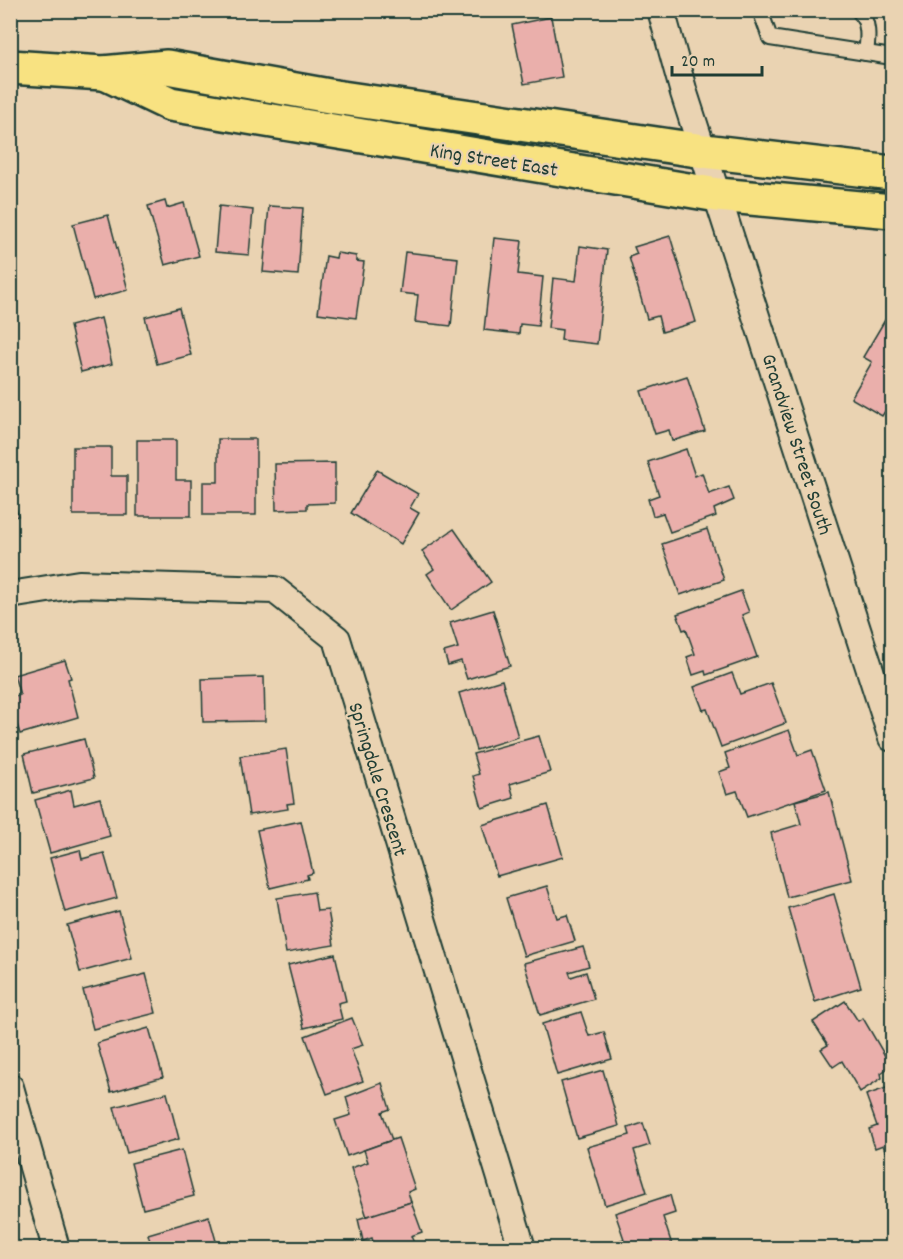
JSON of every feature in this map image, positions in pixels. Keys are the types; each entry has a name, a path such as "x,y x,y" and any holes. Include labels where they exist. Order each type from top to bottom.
{"main road":[{"name":"King Street East","path":"10,67 103,73 167,67 335,97 704,151 892,173"},
{"name":"King Street East","path":"103,73 170,104 718,195 892,211"}],"street":[{"name":"Grandview Street South","path":"661,10 684,93 892,738"},
{"name":"Springdale Crescent","path":"10,596 79,584 275,590 337,639 522,1248"},
{"path":"10,1087 56,1248"}],"lane":[{"path":"760,10 770,38 892,57"},
{"path":"858,10 863,15 868,35 866,53"}],"building":[{"path":"551,17 562,77 524,84 512,25"},
{"path":"165,201 167,208 184,203 199,256 165,265 148,206"},
{"path":"219,206 253,210 249,255 215,252"},
{"path":"269,206 303,208 298,275 263,272"},
{"path":"108,215 128,290 93,299 73,224"},
{"path":"670,236 696,322 662,332 658,316 647,319 629,257 637,254 634,247"},
{"path":"494,238 522,241 518,274 543,277 538,326 520,324 519,334 484,330"},
{"path":"580,246 607,250 597,344 561,340 562,330 548,328 553,278 576,281"},
{"path":"405,252 458,258 451,326 415,322 418,295 400,293"},
{"path":"337,253 356,256 356,261 364,262 356,318 318,313 326,256 336,258"},
{"path":"179,308 191,355 157,364 145,317"},
{"path":"892,308 892,406 889,405 882,416 851,398 872,362 863,357"},
{"path":"101,318 112,364 81,372 70,326"},
{"path":"687,376 705,431 672,441 669,430 655,434 641,391"},
{"path":"218,439 256,439 256,515 203,515 203,482 218,482"},
{"path":"137,440 176,440 176,480 191,480 191,516 137,516"},
{"path":"73,447 111,447 111,476 127,476 127,515 73,515"},
{"path":"686,449 695,476 702,473 709,494 729,487 734,500 714,509 716,516 670,532 663,513 653,516 648,499 659,495 648,462"},
{"path":"335,463 335,503 307,504 307,509 276,510 275,464"},
{"path":"377,470 418,494 410,508 419,513 401,544 351,513"},
{"path":"10,495 13,495 18,516 10,518"},
{"path":"454,529 491,582 451,610 427,574 434,569 422,551"},
{"path":"707,529 724,580 680,595 662,544"},
{"path":"741,591 749,612 742,615 757,657 706,675 705,671 693,675 687,657 695,654 686,629 683,630 677,614"},
{"path":"493,610 510,666 467,679 461,661 448,665 444,652 458,648 450,623"},
{"path":"65,660 71,678 68,679 78,717 20,734 10,702 10,698 20,695 14,675"},
{"path":"732,673 740,694 771,683 786,723 721,747 707,709 703,710 694,687"},
{"path":"264,677 265,721 203,722 202,679"},
{"path":"502,680 518,737 476,750 459,693"},
{"path":"789,730 798,755 812,750 826,790 747,817 737,791 727,794 719,772 730,768 725,753"},
{"path":"539,736 550,772 510,784 514,798 482,808 473,776 479,774 473,754"},
{"path":"84,739 94,778 33,793 24,754"},
{"path":"286,749 294,803 287,804 288,809 249,815 240,756"},
{"path":"71,790 74,805 100,798 110,836 50,853 35,800"},
{"path":"829,792 852,880 787,897 771,833 801,824 795,801"},
{"path":"548,805 563,857 497,876 482,825"},
{"path":"301,821 313,873 307,875 308,879 270,888 257,830"},
{"path":"80,850 82,859 104,853 117,898 65,912 50,858"},
{"path":"547,886 557,918 567,915 575,941 524,956 506,898"},
{"path":"314,892 317,911 328,910 334,945 286,953 277,898"},
{"path":"834,894 861,987 815,1002 788,908"},
{"path":"119,911 132,958 80,972 67,925"},
{"path":"583,947 589,966 569,972 571,977 586,972 594,999 540,1015 524,963"},
{"path":"335,954 346,1001 338,1003 342,1019 304,1028 288,965"},
{"path":"146,974 156,1013 93,1029 83,990"},
{"path":"845,1001 858,1021 863,1018 891,1066 881,1073 882,1078 860,1092 842,1061 833,1067 821,1049 828,1045 813,1022"},
{"path":"581,1012 589,1036 604,1032 612,1059 557,1075 542,1024"},
{"path":"352,1018 363,1045 351,1049 363,1081 327,1094 305,1036"},
{"path":"149,1028 163,1077 111,1092 97,1043"},
{"path":"603,1070 619,1126 577,1138 561,1082"},
{"path":"382,1083 390,1109 382,1112 392,1140 347,1156 335,1120 351,1115 346,1097"},
{"path":"892,1086 892,1150 886,1153 883,1145 875,1148 869,1129 877,1126 866,1095"},
{"path":"167,1093 179,1139 127,1153 114,1107"},
{"path":"643,1123 650,1145 634,1150 647,1192 605,1205 587,1147 630,1135 628,1128"},
{"path":"398,1138 415,1189 408,1192 411,1202 367,1217 351,1168 368,1162 364,1150"},
{"path":"182,1150 194,1196 143,1209 131,1163"},
{"path":"670,1195 675,1213 663,1217 673,1248 612,1248 610,1244 624,1239 615,1213"},
{"path":"411,1202 422,1232 411,1236 416,1248 375,1248 372,1238 363,1241 358,1219"},
{"path":"209,1216 218,1248 152,1248 148,1234"}]}
